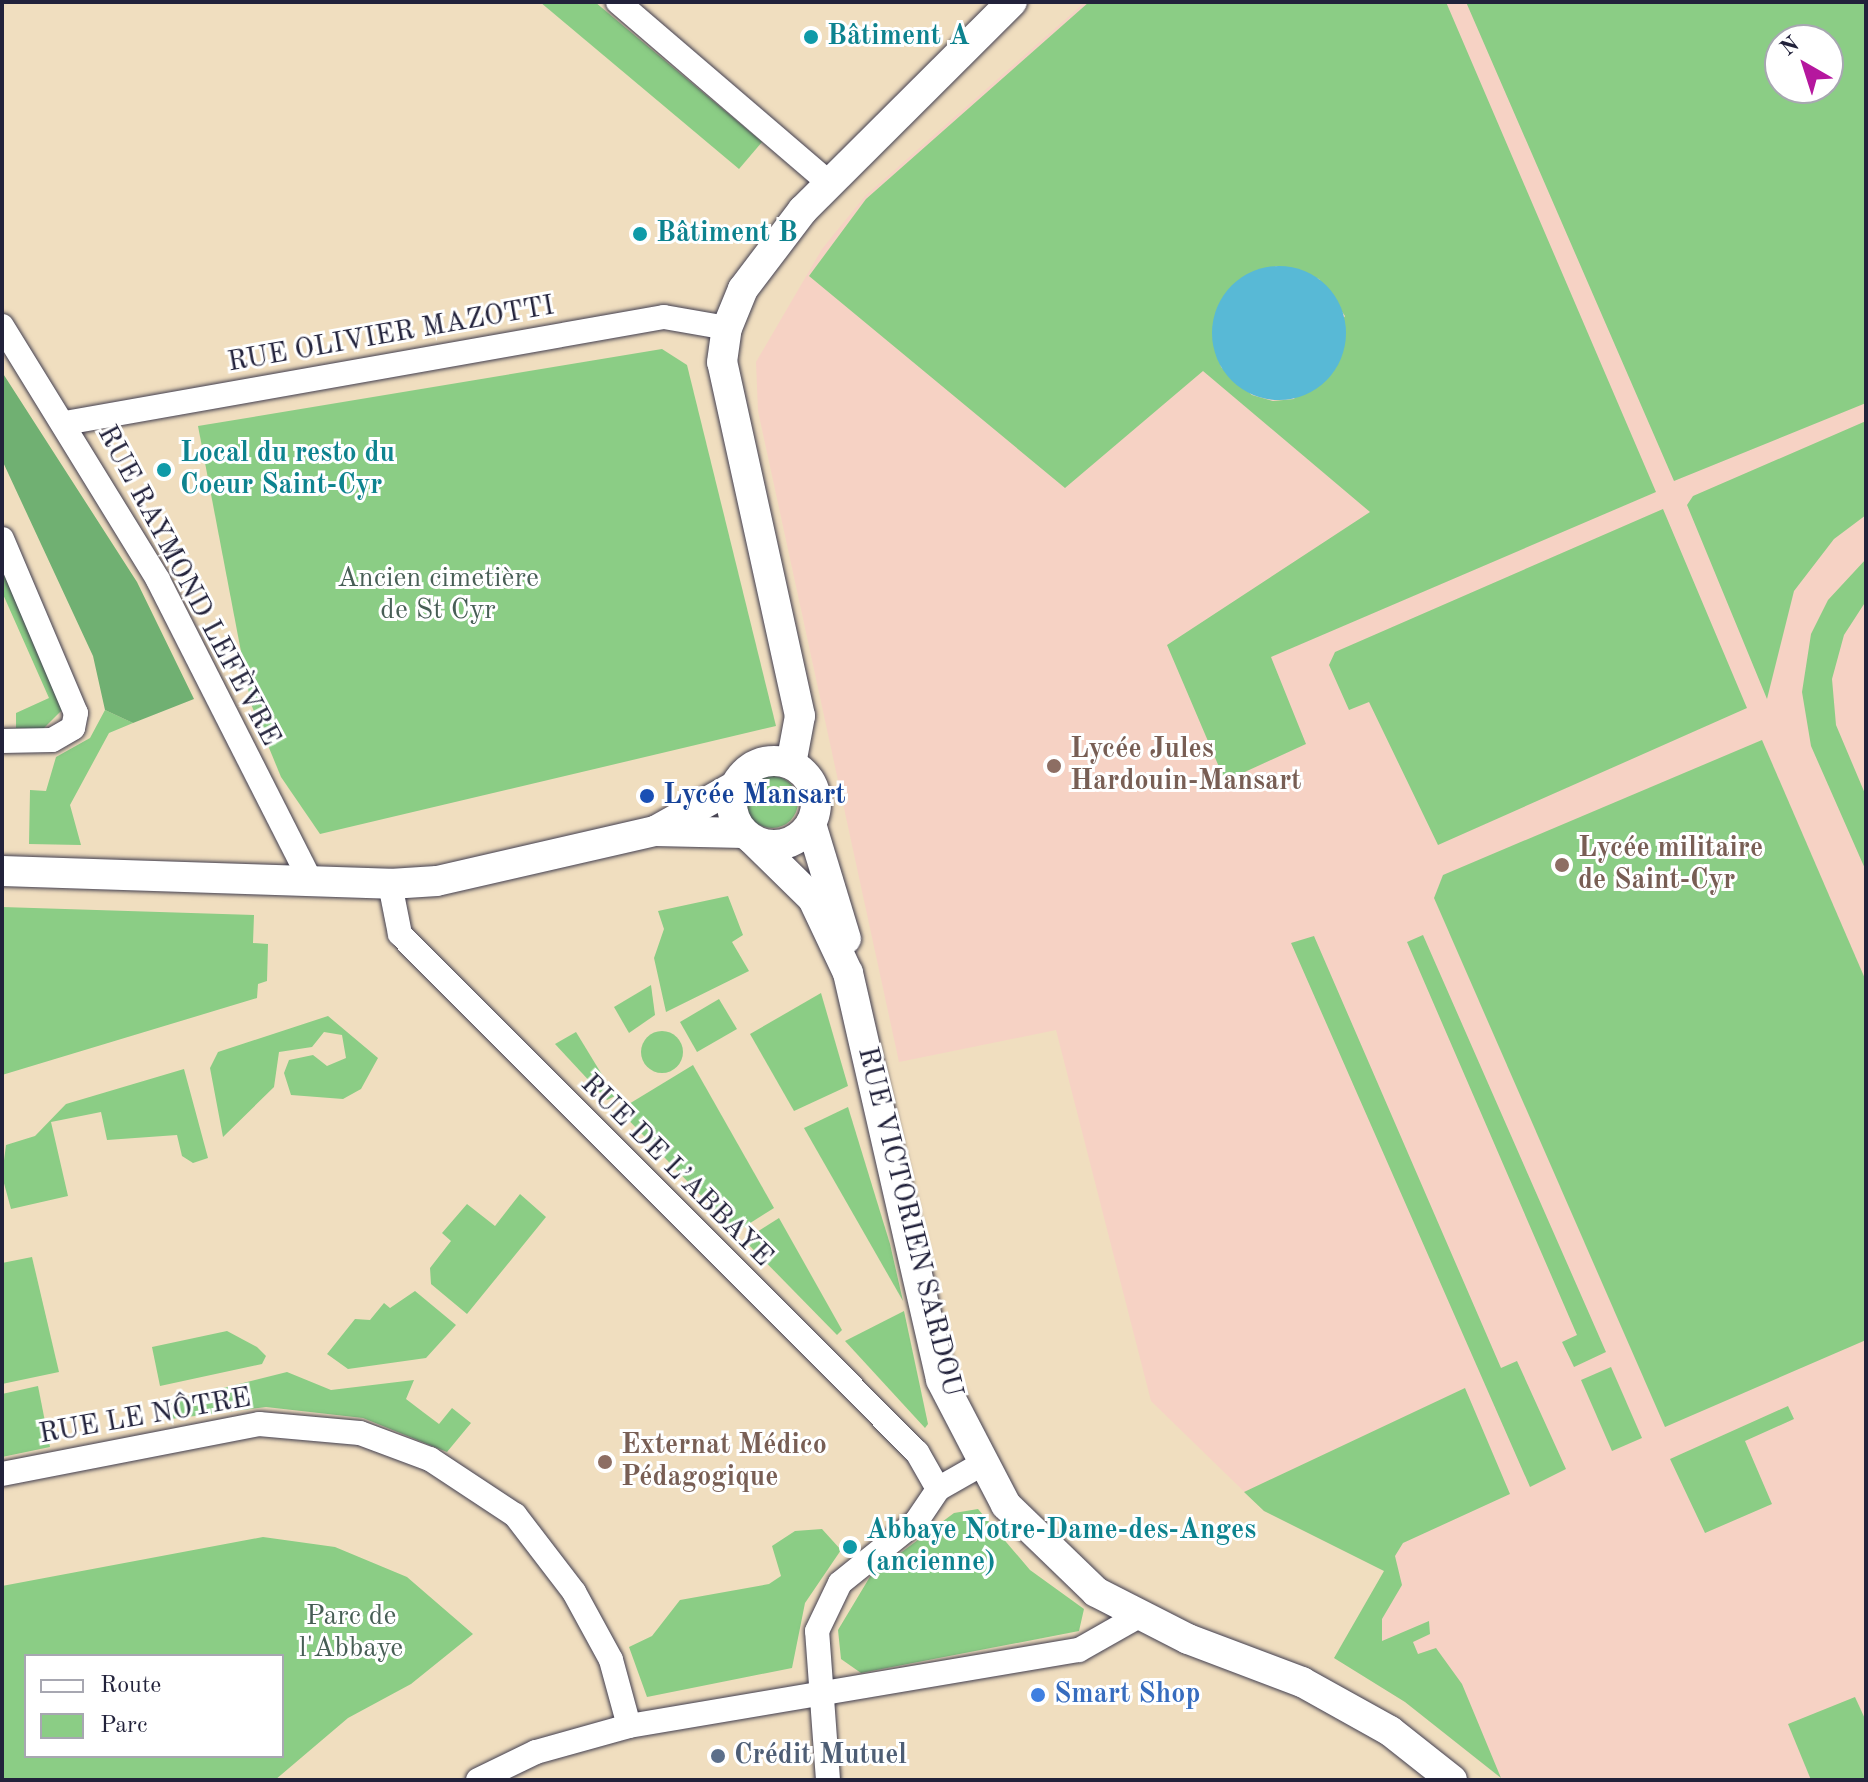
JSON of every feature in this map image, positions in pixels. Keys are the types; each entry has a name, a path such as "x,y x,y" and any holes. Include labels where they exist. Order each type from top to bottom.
{"street":[{"path":"618,2 828,182"},
{"path":"791,764 800,716 722,362 727,328 765,256 828,182 1012,2"},
{"name":"RUE OLIVIER MAZOTTI","path":"65,423 664,317 727,328"},
{"name":"RUE RAYMOND LEFÈVRE","path":"2,326 65,423 158,580 311,881"},
{"path":"2,539 76,713 73,728 52,740 2,741"},
{"path":"2,871 390,884 437,881 655,831 735,786 765,761 791,764 817,797 811,824 790,843 655,831"},
{"path":"735,786 732,812 749,837"},
{"name":"RUE VICTORIEN SARDOU","path":"811,824 816,857 845,922 848,973 941,1380 980,1465 1033,1536 1096,1592 1137,1617 1302,1682 1390,1731 1452,1780"},
{"name":"RUE VICTORIEN SARDOU","path":"749,837 813,899 848,973"},
{"name":"RUE DE L’ABBAYE","path":"390,884 400,934 917,1452 938,1489"},
{"name":"RUE LE NÔTRE","path":"2,1474 259,1424 360,1433 430,1459 515,1515 574,1592 611,1660 629,1726"},
{"path":"828,1780 817,1631 840,1583 916,1522 938,1489 980,1465"},
{"path":"478,1780 536,1752 629,1726 824,1697 1079,1650 1137,1617"}],"shaded area":[{"path":"1085,2 1866,2 1866,1780 1503,1780 1405,1702 1334,1658 1384,1571 1264,1511 1151,1401 1056,1030 899,1062 758,411 756,362 822,249 865,196"}],"green space":[{"path":"540,2 595,2 762,142 739,169"},
{"path":"1089,2 1446,2 1656,492 1271,657 1306,744 1225,781 1167,645 1370,512 1203,371 1065,488 809,276 866,199","holes":["1276,266 1319,279 1345,316 1294,399 1273,401 1252,395 1221,367 1213,324"]},
{"path":"1466,2 1866,2 1866,403 1674,481"},
{"name":"Ancien cimetière de St Cyr","path":"662,349 687,365 776,726 320,834 281,777 251,704 198,426"},
{"path":"2,372 137,582 194,699 133,723 105,710 93,656 2,460"},
{"path":"1866,421 1866,515 1834,539 1794,591 1767,699 1687,505 1693,496"},
{"path":"1663,509 1747,708 1438,845 1369,702 1349,710 1329,665 1335,652"},
{"path":"1866,559 1866,601 1844,635 1832,679 1836,725 1866,796 1866,871 1811,746 1802,692 1811,634 1828,600"},
{"path":"2,566 63,709 43,729 16,728 16,713 49,698 2,592"},
{"path":"105,710 133,723 109,733 70,805 81,845 29,844 30,790 46,791 56,757 90,738"},
{"path":"1762,740 1866,981 1866,1340 1665,1427 1434,898 1443,875"},
{"path":"772,776 790,784 798,802 790,820 772,828 754,820 746,802 754,784"},
{"path":"728,896 743,935 732,942 749,971 666,1012 654,958 664,929 658,911"},
{"path":"2,907 254,915 253,943 268,944 267,981 258,984 257,998 2,1075"},
{"path":"1423,935 1606,1352 1574,1367 1562,1342 1577,1335 1407,942"},
{"path":"1314,936 1501,1368 1517,1361 1566,1469 1530,1487 1291,943"},
{"path":"651,985 655,1015 629,1033 614,1007"},
{"path":"821,993 848,1086 794,1111 750,1034"},
{"path":"719,999 737,1029 697,1052 680,1022"},
{"path":"328,1016 378,1058 361,1089 343,1099 291,1095 284,1073 289,1060 313,1055 327,1066 346,1058 342,1035 324,1032 312,1047 279,1052 274,1087 223,1137 210,1068 218,1052"},
{"path":"662,1031 677,1037 683,1052 677,1067 662,1073 647,1067 641,1052 647,1037"},
{"path":"576,1032 615,1096 607,1100 555,1044"},
{"path":"693,1065 774,1208 736,1232 619,1110"},
{"path":"184,1069 208,1158 193,1163 182,1156 177,1135 107,1140 101,1112 51,1122 68,1196 11,1209 2,1176 6,1145 35,1136 66,1104"},
{"path":"848,1107 890,1244 903,1301 804,1128"},
{"path":"520,1194 546,1217 467,1314 431,1284 430,1268 451,1241 442,1233 467,1204 495,1226"},
{"path":"779,1218 842,1330 837,1335 744,1240"},
{"path":"32,1257 59,1372 2,1384 2,1263"},
{"path":"415,1291 456,1325 426,1358 348,1369 327,1354 355,1319 370,1320 384,1303 390,1308"},
{"path":"904,1311 928,1424 925,1428 845,1341"},
{"path":"227,1331 257,1347 266,1356 262,1364 160,1386 152,1347"},
{"path":"1611,1367 1642,1438 1612,1451 1581,1380"},
{"path":"287,1372 331,1390 414,1380 406,1399 423,1412 439,1424 452,1408 471,1423 447,1452 363,1418 266,1407 171,1419 171,1401"},
{"path":"38,1386 50,1447 2,1457 2,1394"},
{"path":"1465,1388 1510,1494 1403,1543 1395,1556 1402,1585 1382,1619 1382,1641 1429,1621 1430,1634 1413,1642 1418,1654 1436,1648 1462,1684 1501,1778 1405,1702 1334,1658 1384,1571 1264,1511 1244,1492"},
{"path":"1788,1406 1794,1419 1745,1441 1772,1504 1705,1533 1670,1459"},
{"path":"978,1509 1030,1570 1084,1609 1079,1631 861,1673 841,1659 838,1630 871,1575 954,1513"},
{"path":"822,1529 841,1550 805,1603 792,1668 647,1697 629,1647 652,1636 680,1600 769,1584 781,1576 772,1546 795,1531"},
{"name":"Parc de l'Abbaye","path":"263,1537 335,1547 407,1577 473,1634 411,1684 348,1718 275,1780 2,1780 2,1586"},
{"path":"1855,1697 1866,1721 1866,1780 1811,1780 1788,1724"}],"water":[{"path":"1279,266 1305,271 1326,286 1341,307 1346,333 1341,359 1326,380 1305,395 1279,400 1253,395 1232,380 1217,359 1212,333 1217,307 1232,286 1253,271"}],"place":[{"name":"Bâtiment A","path":"811,37"},
{"name":"Bâtiment B","path":"640,234"},
{"name":"Local du resto du Coeur Saint-Cyr","path":"164,470"},
{"name":"Lycée Jules Hardouin-Mansart","path":"1054,766"},
{"name":"Lycée Mansart","path":"647,796"},
{"name":"Lycée militaire de Saint-Cyr","path":"1562,865"},
{"name":"Externat Médico Pédagogique","path":"605,1462"},
{"name":"Abbaye Notre-Dame-des-Anges (ancienne)","path":"850,1547"},
{"name":"Smart Shop","path":"1038,1695"},
{"name":"Crédit Mutuel","path":"718,1756"}]}
